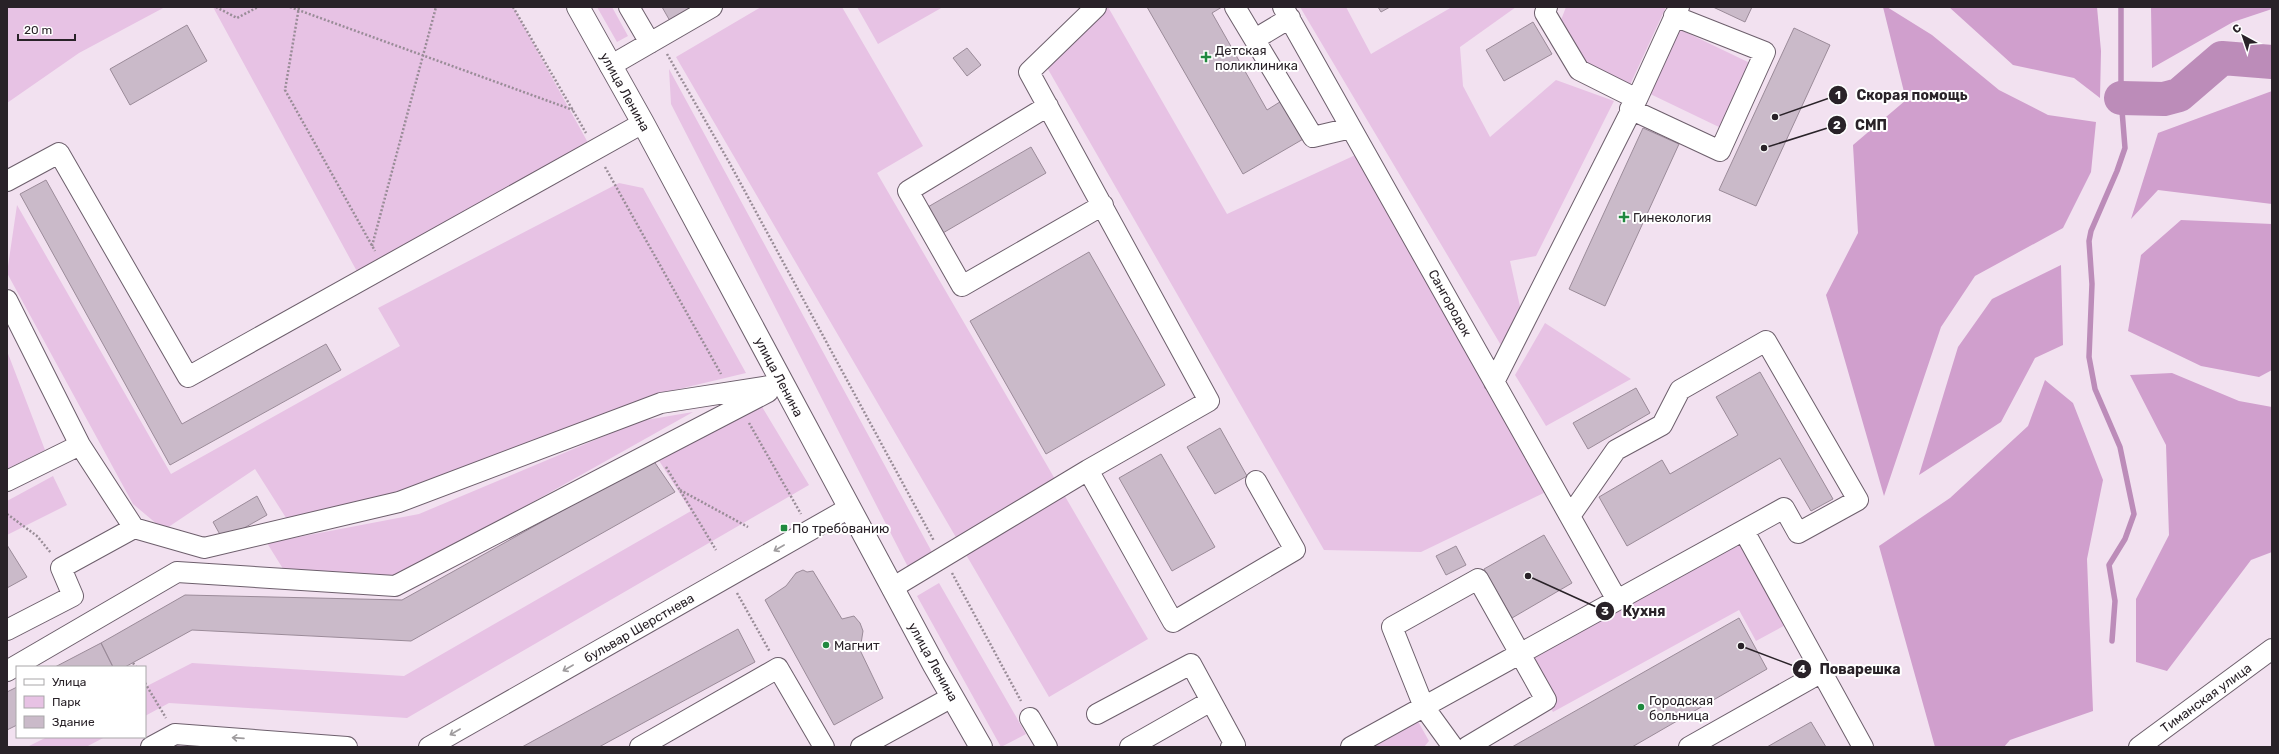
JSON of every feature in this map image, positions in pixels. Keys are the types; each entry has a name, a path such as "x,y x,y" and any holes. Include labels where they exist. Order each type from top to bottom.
{"main road":[{"name":"улица Ленина","path":"578,7 643,123 892,588 981,747"}],"street":[{"path":"630,7 654,40"},
{"path":"610,66 712,7"},
{"path":"892,588 1088,470 1209,401 1029,72 1096,7"},
{"path":"1235,7 1313,137 1351,128"},
{"path":"1494,382 1633,104 1677,11 1765,52 1720,151 1633,104 1579,70 1545,13 1547,7"},
{"path":"1255,39 1286,13"},
{"name":"Сангородок","path":"1286,13 1617,600"},
{"path":"1048,106 908,190 962,286 1103,205"},
{"path":"7,181 59,152 188,377 643,123"},
{"path":"7,300 80,445 134,528 204,548"},
{"path":"1352,747 1784,508 1798,533 1858,500 1766,341 1680,390 1662,425 1616,450 1570,516"},
{"path":"7,671 177,572 204,548 399,502 662,403 735,399 782,384"},
{"path":"177,572 395,586 656,450 735,399"},
{"path":"7,481 80,445"},
{"path":"1088,470 1172,622 1295,550 1256,481"},
{"name":"бульвар Шерстнева","path":"429,747 849,508"},
{"path":"7,630 74,596 61,568 134,528"},
{"path":"1744,531 1863,747"},
{"path":"1454,747 1424,707 1392,626 1478,579 1546,700 1467,747"},
{"name":"Тиманская улица","path":"2139,747 2272,649"},
{"path":"1096,714 1191,664 1235,745 1231,747"},
{"path":"640,747 778,668 824,747"},
{"path":"1689,747 1822,672"},
{"path":"861,747 952,697"},
{"path":"1130,747 1211,701"},
{"path":"1030,718 1047,747"},
{"path":"151,747 175,734 347,747"}],"path":[{"path":"216,7 237,18 258,7"},
{"path":"290,7 573,110"},
{"path":"372,246 436,7"},
{"path":"513,7 811,530"},
{"path":"299,9 285,90 372,246 386,267"},
{"path":"654,40 729,162 1030,718"},
{"path":"656,450 716,550"},
{"path":"680,490 748,527"},
{"path":"7,514 36,536"},
{"path":"728,577 778,668"},
{"path":"146,685 175,734"}],"green space":[{"path":"7,7 165,7 79,53 7,103"},
{"path":"213,7 513,7 592,150 360,277"},
{"path":"597,7 612,7 628,36 617,42"},
{"path":"761,7 842,7 923,146 877,173 1148,639 1049,697 676,57"},
{"path":"857,7 943,7 878,44"},
{"path":"1104,7 1108,7 1227,214 1362,152 1554,488 1421,552 1324,550 1045,64"},
{"path":"1300,7 1346,7 1371,54 1452,7 1516,7 1460,47 1463,86 1490,137 1556,80 1614,101 1536,256 1510,261 1523,320 1502,347"},
{"path":"1566,7 1666,7 1623,100 1556,33"},
{"path":"1675,27 1752,64 1721,128 1644,91"},
{"path":"669,69 933,554 908,567 671,104"},
{"path":"619,183 643,188 746,373 658,394 400,495 288,521 255,469 164,530 133,504 7,273 17,205 171,474 400,346 378,308"},
{"path":"1545,323 1631,379 1546,426 1515,375"},
{"path":"7,351 45,450 7,469"},
{"path":"758,400 809,485 407,718 169,703 146,715 146,686 192,663 404,676 691,511 658,459"},
{"path":"693,412 394,580 285,572 267,543 419,514 640,421"},
{"path":"53,476 67,505 7,535 7,501"},
{"path":"1744,535 1791,622 1756,641 1739,610 1553,712 1522,656"},
{"path":"939,583 1026,734 1001,747 917,596"},
{"path":"1415,716 1429,741 1424,747 1360,747"},
{"path":"45,738 103,738 86,747 27,747"}],"shaded area":[{"path":"1883,7 1887,7 1932,35 1999,90 2048,115 2096,122 2091,172 2063,228 1975,276 1941,327 1884,496 1826,295 1858,233 1853,145 1906,100"},
{"path":"1949,7 2097,7 2101,51 2100,98 2074,78 2013,65"},
{"path":"2151,7 2272,7 2272,9 2233,22 2152,68"},
{"path":"2272,91 2272,204 2158,190 2131,219 2158,133"},
{"path":"2181,220 2272,224 2272,370 2259,377 2201,366 2128,331 2141,255"},
{"path":"2061,265 2063,345 2035,358 2001,422 1919,475 1958,347 1992,299"},
{"path":"2172,373 2239,401 2272,407 2272,552 2251,560 2167,671 2136,662 2136,599 2169,535 2166,445 2130,375"},
{"path":"2045,380 2073,403 2103,480 2087,559 2093,711 2010,740 2004,747 1935,747 1879,546 1950,498 2028,426"}],"building":[{"path":"662,7 693,7 670,21"},
{"name":"Детская поликлиника","path":"1147,7 1222,7 1212,13 1267,110 1283,100 1305,138 1243,174"},
{"path":"1378,7 1390,7 1381,12"},
{"path":"1713,7 1752,7 1745,22"},
{"path":"1533,22 1552,54 1504,81 1486,50"},
{"path":"187,25 207,61 130,105 110,69"},
{"path":"1794,28 1830,45 1756,206 1719,190"},
{"path":"967,48 981,65 967,76 953,58"},
{"name":"Гинекология","path":"1643,128 1679,144 1605,306 1569,289"},
{"path":"1031,147 1046,173 936,237 921,211"},
{"path":"46,180 182,424 326,344 341,370 170,465 20,194"},
{"path":"1089,252 1165,385 1046,454 970,321"},
{"path":"1760,372 1833,499 1811,511 1780,458 1627,546 1599,497 1662,460 1670,474 1738,435 1716,397"},
{"path":"1636,388 1650,413 1588,449 1573,423"},
{"path":"1220,428 1247,476 1215,494 1187,447"},
{"path":"1161,454 1215,547 1172,571 1119,478"},
{"path":"653,460 675,492 411,641 192,630 127,666 112,666 101,643 185,595 402,600"},
{"path":"257,496 267,515 223,540 213,522"},
{"path":"1544,535 1572,583 1512,618 1484,569"},
{"path":"7,545 27,577 7,588"},
{"path":"1456,546 1466,565 1446,575 1436,556"},
{"name":"Магнит","path":"803,570 807,572 813,571 842,619 854,616 860,623 863,631 860,650 883,698 834,725 765,600 786,586 796,573"},
{"name":"Городская больница","path":"1739,618 1767,669 1632,747 1512,747"},
{"path":"738,629 755,662 599,747 522,747"},
{"path":"101,643 112,666 57,666"},
{"path":"16,688 16,726 7,730 7,692"},
{"path":"1811,722 1826,747 1767,747"}],"waterway":[{"path":"2112,641 2115,601 2109,565 2125,539 2134,514 2120,447 2095,389 2089,357 2092,284 2089,241 2091,231 2117,171 2125,148 2121,98 2121,7"},
{"path":"2121,98 2164,99 2179,95 2222,58 2272,62"}],"place":[{"name":"Детская поликлиника","path":"1206,57"},
{"name":"Скорая помощь","path":"1775,117"},
{"name":"СМП","path":"1764,148"},
{"name":"Гинекология","path":"1624,217"},
{"name":"По требованию","path":"784,528"},
{"name":"Кухня","path":"1528,576"},
{"name":"Магнит","path":"826,645"},
{"name":"Поварешка","path":"1741,646"},
{"name":"Городская больница","path":"1641,707"}]}
